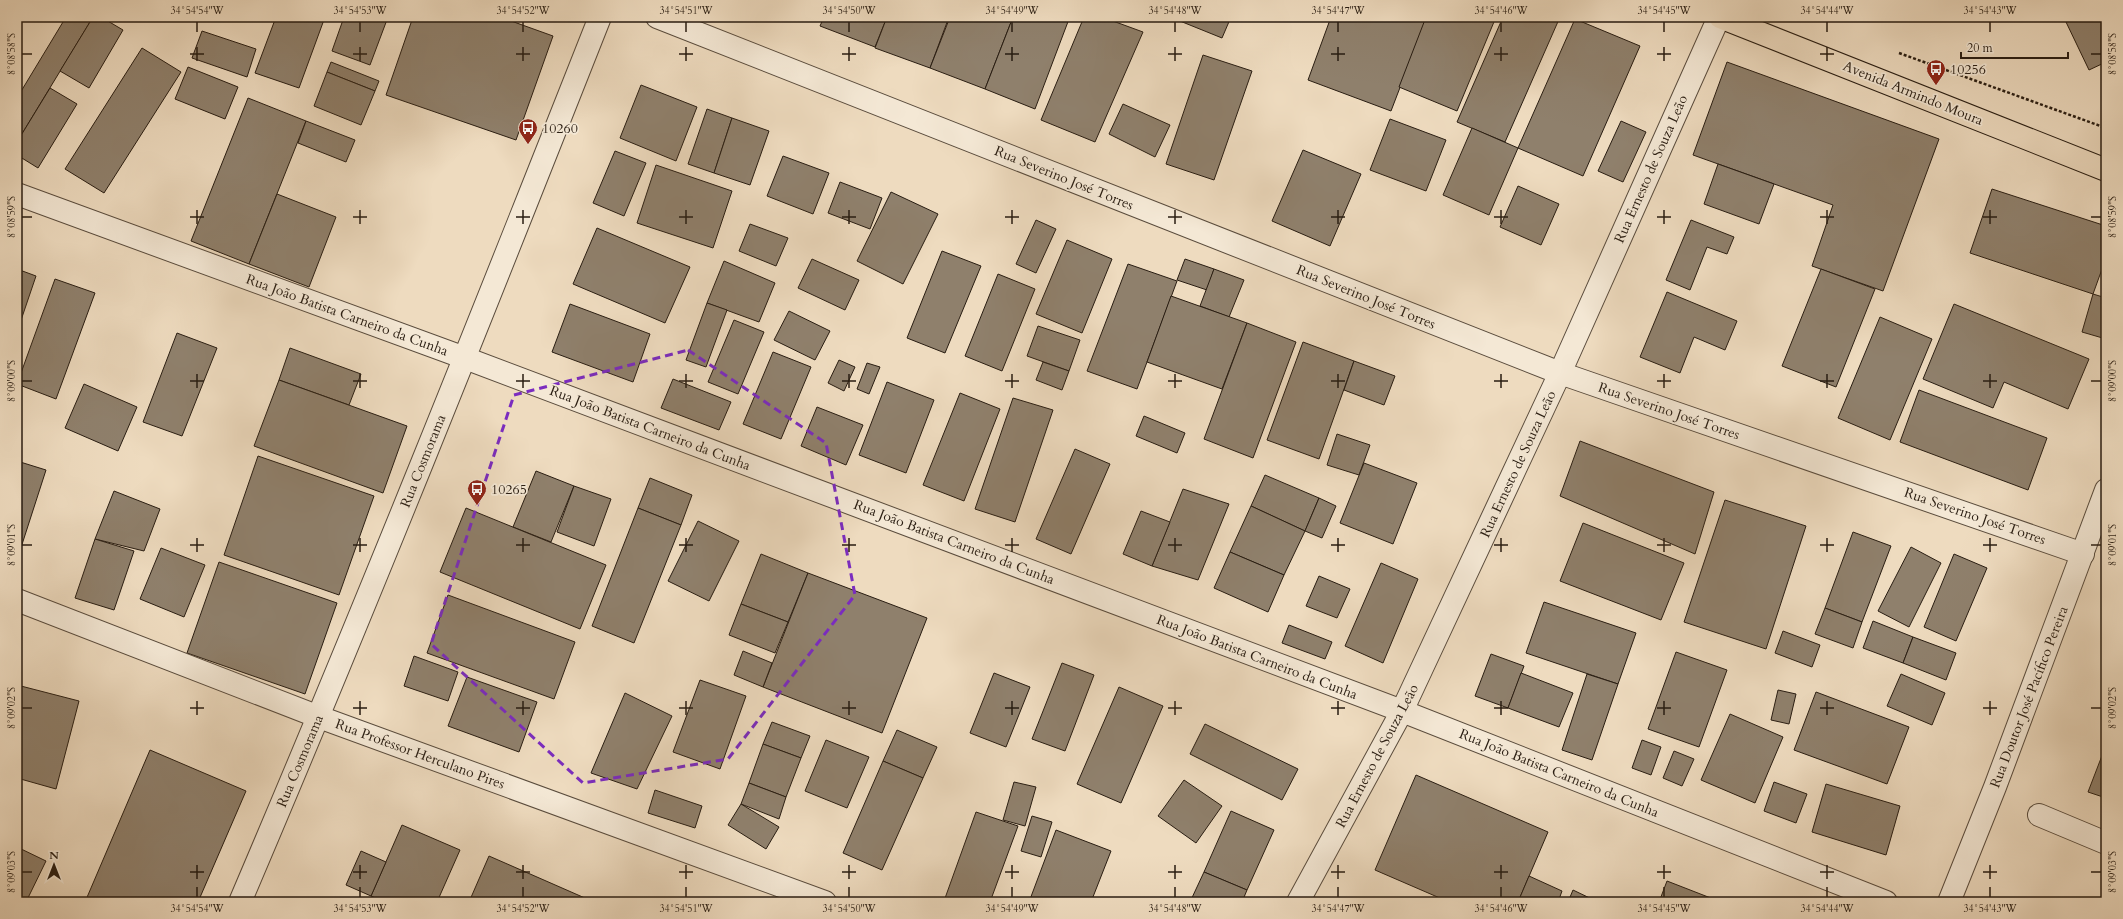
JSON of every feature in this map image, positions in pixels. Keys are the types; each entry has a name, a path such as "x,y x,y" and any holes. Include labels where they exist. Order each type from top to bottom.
{"main road":[{"name":"Avenida Armindo Moura","path":"1720,17 2106,170"}],"street":[{"name":"Rua Cosmorama","path":"240,902 319,717 465,358 600,17"},
{"name":"Rua Severino José Torres","path":"657,17 1560,373 2083,554"},
{"name":"Rua Ernesto de Souza Leão","path":"1298,902 1402,711 1560,373 1720,17"},
{"name":"Rua João Batista Carneiro da Cunha","path":"17,194 465,358 1402,711 1886,902"},
{"name":"Rua Doutor José Pacífico Pereira","path":"1949,902 1995,787 2106,490"},
{"name":"Rua Professor Herculano Pires","path":"17,600 319,717 826,902"},
{"path":"2039,815 2106,843"}],"path":[{"path":"1896,52 2106,128"}],"highlighted area":[{"path":"688,350 826,443 855,595 728,759 583,783 431,644 514,395"}],"building":[{"path":"66,17 93,17 17,142 17,98"},
{"path":"93,17 101,17 123,30 89,88 60,71"},
{"path":"219,17 229,17 227,21"},
{"path":"276,17 325,17 299,88 255,73"},
{"path":"344,17 388,17 370,65 332,51"},
{"path":"413,17 500,17 553,36 516,140 386,95"},
{"path":"824,17 887,17 875,47 820,26"},
{"path":"887,17 949,17 930,68 875,48"},
{"path":"950,17 1013,17 985,89 930,68"},
{"path":"1013,17 1063,17 1069,19 1035,109 985,89"},
{"path":"1084,17 1102,17 1143,32 1095,142 1041,120"},
{"path":"1170,17 1231,17 1222,38"},
{"path":"1331,17 1427,17 1391,111 1308,80"},
{"path":"1426,17 1496,17 1457,111 1399,87"},
{"path":"1503,17 1560,17 1505,142 1457,122"},
{"path":"2076,17 2106,17 2106,62 2089,70 2066,22"},
{"path":"1575,19 1640,46 1583,176 1518,148"},
{"path":"202,31 256,49 247,77 192,58"},
{"path":"142,48 181,72 104,193 65,169"},
{"path":"1203,55 1252,71 1214,180 1166,164"},
{"path":"331,62 379,81 375,91 327,72"},
{"path":"1727,62 1939,139 1883,291 1812,266 1833,205 1693,155"},
{"path":"188,67 238,87 225,119 175,99"},
{"path":"327,72 375,91 361,125 314,106"},
{"path":"641,85 697,107 676,161 620,138"},
{"path":"50,88 77,104 38,168 17,155 17,142"},
{"path":"248,98 306,121 249,264 191,241"},
{"path":"1123,104 1170,125 1155,157 1109,134"},
{"path":"707,109 732,118 714,173 688,164"},
{"path":"732,118 769,131 750,185 714,173"},
{"path":"1390,119 1446,140 1426,191 1370,170"},
{"path":"306,121 355,140 346,162 298,143"},
{"path":"1621,121 1646,132 1623,182 1598,171"},
{"path":"1472,128 1518,148 1489,215 1443,195"},
{"path":"1303,150 1361,174 1330,246 1272,221"},
{"path":"615,151 646,163 624,216 593,203"},
{"path":"783,156 829,173 813,214 767,196"},
{"path":"1718,164 1774,184 1759,224 1704,204"},
{"path":"656,165 732,191 713,248 637,223"},
{"path":"840,182 882,198 870,229 828,213"},
{"path":"1518,186 1559,204 1541,245 1500,227"},
{"path":"1992,189 2106,226 2106,258 2093,294 1970,253"},
{"path":"891,192 938,214 903,284 857,261"},
{"path":"277,194 336,217 309,287 249,264"},
{"path":"1036,220 1056,229 1036,273 1016,264"},
{"path":"1691,220 1734,237 1727,254 1707,247 1690,290 1666,280"},
{"path":"750,224 788,238 776,266 739,251"},
{"path":"597,228 690,267 665,323 573,284"},
{"path":"1067,240 1112,259 1082,333 1036,314"},
{"path":"942,251 981,266 945,353 907,338"},
{"path":"812,259 859,280 845,310 798,288"},
{"path":"1185,259 1214,269 1207,290 1177,280"},
{"path":"724,261 775,283 759,322 707,303"},
{"path":"1128,264 1177,281 1137,389 1087,371"},
{"path":"17,269 36,276 17,332"},
{"path":"1214,269 1244,280 1229,317 1200,306"},
{"path":"1821,269 1875,289 1836,387 1782,366"},
{"path":"998,274 1035,289 1002,371 965,356"},
{"path":"55,279 95,293 56,399 17,384"},
{"path":"1667,292 1737,321 1725,350 1694,337 1680,373 1640,357"},
{"path":"2093,294 2106,298 2106,339 2082,332"},
{"path":"1171,296 1247,323 1222,389 1147,362"},
{"path":"707,303 727,310 706,367 686,360"},
{"path":"570,304 650,334 633,382 552,352"},
{"path":"1954,304 2089,359 2068,409 2004,382 1993,408 1923,379"},
{"path":"789,311 830,331 815,360 774,340"},
{"path":"1880,317 1932,339 1890,440 1838,418"},
{"path":"734,320 764,332 738,394 708,382"},
{"path":"1247,323 1296,342 1253,458 1204,439"},
{"path":"1038,326 1080,340 1069,371 1027,356"},
{"path":"177,333 217,348 182,436 143,422"},
{"path":"1303,342 1354,361 1319,459 1267,440"},
{"path":"290,348 361,374 349,405 279,380"},
{"path":"773,352 811,367 781,439 743,424"},
{"path":"839,360 855,367 844,391 828,383"},
{"path":"1354,361 1395,376 1384,405 1344,390"},
{"path":"1043,362 1069,371 1062,390 1036,380"},
{"path":"867,363 880,367 869,394 857,389"},
{"path":"673,379 731,402 719,430 661,408"},
{"path":"279,380 407,426 383,493 254,446"},
{"path":"887,382 934,400 906,473 859,455"},
{"path":"84,384 137,407 118,451 65,428"},
{"path":"1919,390 2047,438 2028,490 1900,442"},
{"path":"960,393 1000,409 964,501 923,485"},
{"path":"1013,398 1053,410 1015,522 975,509"},
{"path":"817,407 863,425 846,465 801,446"},
{"path":"1144,416 1185,433 1177,453 1136,436"},
{"path":"1337,434 1370,445 1359,475 1327,465"},
{"path":"1580,441 1714,492 1695,554 1560,496"},
{"path":"1075,449 1110,464 1071,554 1036,539"},
{"path":"258,456 374,496 339,595 224,555"},
{"path":"17,461 46,470 17,560"},
{"path":"1364,463 1417,483 1393,544 1340,523"},
{"path":"536,471 574,486 551,542 513,527"},
{"path":"1265,475 1319,498 1305,531 1251,506"},
{"path":"650,478 692,495 681,525 638,508"},
{"path":"574,486 611,499 594,546 557,532"},
{"path":"1183,489 1229,504 1198,580 1152,566"},
{"path":"114,491 160,509 144,551 95,539"},
{"path":"1319,498 1336,506 1322,538 1305,531"},
{"path":"1725,500 1806,526 1766,649 1684,622"},
{"path":"1251,506 1305,531 1284,575 1230,552"},
{"path":"466,508 606,565 580,629 440,572"},
{"path":"638,508 681,525 634,643 592,626"},
{"path":"1141,511 1170,522 1152,566 1123,554"},
{"path":"698,521 739,541 709,601 668,581"},
{"path":"1583,523 1684,563 1661,620 1560,581"},
{"path":"1853,532 1891,546 1862,622 1825,608"},
{"path":"95,539 134,551 114,610 75,598"},
{"path":"1911,547 1941,563 1909,627 1878,611"},
{"path":"161,548 205,565 184,617 140,599"},
{"path":"1230,552 1284,575 1268,612 1214,588"},
{"path":"761,554 808,573 788,622 741,604"},
{"path":"1954,554 1987,568 1956,641 1924,627"},
{"path":"219,562 337,603 305,694 187,653"},
{"path":"1381,563 1418,579 1383,663 1345,646"},
{"path":"808,573 927,618 882,733 763,687"},
{"path":"1319,576 1350,589 1337,618 1306,606"},
{"path":"448,595 575,642 554,699 427,653"},
{"path":"1544,602 1636,633 1618,684 1526,653"},
{"path":"741,604 788,622 775,653 729,635"},
{"path":"1825,608 1862,622 1853,648 1815,634"},
{"path":"1873,621 1913,637 1903,663 1863,648"},
{"path":"1289,625 1332,642 1325,659 1282,643"},
{"path":"1783,631 1820,645 1812,667 1775,653"},
{"path":"1913,637 1956,653 1946,680 1903,663"},
{"path":"743,651 772,663 763,687 734,675"},
{"path":"1676,652 1727,670 1699,747 1648,729"},
{"path":"1491,654 1524,666 1508,708 1475,696"},
{"path":"414,656 458,672 448,701 404,686"},
{"path":"1062,663 1094,675 1065,751 1032,739"},
{"path":"994,673 1030,687 1006,747 970,733"},
{"path":"1521,673 1573,693 1559,727 1508,708"},
{"path":"1587,674 1618,684 1592,760 1562,750"},
{"path":"1901,674 1945,693 1932,725 1887,706"},
{"path":"467,677 537,702 519,752 448,726"},
{"path":"700,680 746,696 720,769 673,752"},
{"path":"17,685 79,701 56,789 17,778"},
{"path":"1119,687 1163,706 1121,803 1077,784"},
{"path":"1778,690 1796,694 1789,724 1771,720"},
{"path":"1816,692 1909,727 1887,784 1794,750"},
{"path":"625,693 672,716 637,789 591,773"},
{"path":"1730,714 1783,737 1755,803 1701,780"},
{"path":"772,722 810,736 801,758 763,744"},
{"path":"1205,724 1298,769 1282,800 1190,754"},
{"path":"897,730 937,747 923,778 883,761"},
{"path":"826,740 869,757 847,808 805,791"},
{"path":"1642,740 1661,747 1651,775 1632,768"},
{"path":"763,744 801,758 786,797 749,783"},
{"path":"150,750 246,791 198,902 85,902"},
{"path":"1674,751 1694,759 1682,786 1663,778"},
{"path":"2103,753 2106,754 2106,798 2088,792"},
{"path":"883,761 923,778 882,870 843,853"},
{"path":"1416,775 1548,832 1518,902 1449,902 1375,870"},
{"path":"1184,780 1222,806 1196,843 1158,816"},
{"path":"1014,782 1036,787 1025,826 1003,820"},
{"path":"1774,782 1807,794 1796,823 1764,811"},
{"path":"749,783 786,797 779,819 741,804"},
{"path":"1826,784 1900,806 1886,855 1812,832"},
{"path":"655,790 702,806 695,828 648,813"},
{"path":"741,804 779,827 766,849 728,825"},
{"path":"1231,811 1274,830 1247,890 1204,872"},
{"path":"976,812 1018,826 990,902 946,902 944,901"},
{"path":"1032,816 1052,822 1041,857 1021,851"},
{"path":"402,825 460,850 437,902 384,902 371,896"},
{"path":"1056,830 1111,851 1091,902 1029,902"},
{"path":"17,847 46,861 26,902 17,902"},
{"path":"361,851 386,862 371,896 346,885"},
{"path":"489,856 594,902 469,902"},
{"path":"1204,872 1247,890 1242,902 1190,902"},
{"path":"1529,876 1562,891 1558,902 1518,902"},
{"path":"1667,881 1721,902 1659,902"},
{"path":"1573,890 1598,902 1568,902"}],"place":[{"name":"10256","path":"1936,86"},
{"name":"10260","path":"528,145"},
{"name":"10265","path":"477,506"}]}
